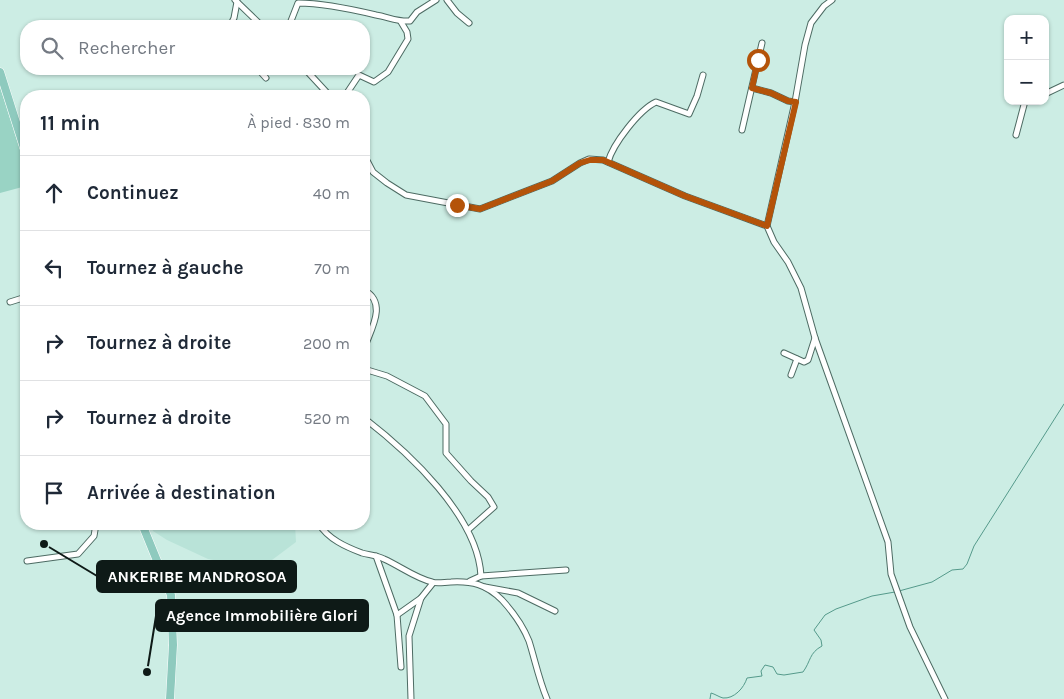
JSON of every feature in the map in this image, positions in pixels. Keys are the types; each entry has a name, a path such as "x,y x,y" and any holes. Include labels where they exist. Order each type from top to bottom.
{"main road":[{"path":"0,72 20,135"},
{"path":"144,530 170,595 173,645 170,699"}],"street":[{"path":"291,20 298,3 309,2 376,15 400,22 410,22 417,12 436,0"},
{"path":"447,0 457,13 469,23"},
{"path":"832,0 824,6 811,24 805,45 796,102 767,226 774,242 788,262 801,288 815,338 888,542 892,574 910,627 945,699"},
{"path":"233,20 236,1"},
{"path":"236,1 256,20"},
{"path":"349,90 359,75 374,82 388,72 408,40 400,22"},
{"path":"742,130 762,43"},
{"path":"263,75 266,78"},
{"path":"311,75 324,90"},
{"path":"608,162 610,155 628,128 649,106 656,102 689,114 703,76"},
{"path":"1049,92 1064,85"},
{"path":"752,88 796,102"},
{"path":"1016,135 1022,105"},
{"path":"370,166 373,172 406,195 480,209 552,181 580,163 590,160 608,162 685,196 767,226"},
{"path":"370,293 376,299 377,306 370,332"},
{"path":"10,302 20,299"},
{"path":"784,354 804,362 808,360 815,338"},
{"path":"790,375 797,359"},
{"path":"370,371 387,376 425,396 446,424 446,453 488,497 494,507 468,530"},
{"path":"370,423 408,455 441,490 468,530 479,555 481,576"},
{"path":"27,561 78,554 94,536 95,530"},
{"path":"323,530 331,538 363,553 376,556 434,583 470,581 481,576 566,570"},
{"path":"376,556 397,616 401,667"},
{"path":"470,581 518,594 555,610"},
{"path":"397,616 421,598 434,583"},
{"path":"485,586 502,600 520,623 528,640 547,699"},
{"path":"411,699 409,636 421,598"}],"shaded area":[{"path":"0,87 20,150 20,188 0,193"},
{"path":"295,530 296,542 260,569 208,559 167,540 153,531"}],"waterway":[{"path":"899,591 932,582 952,570 963,569 974,546 1064,404"},
{"path":"710,699 711,693 723,698 735,695 744,685 747,678 762,676 761,671 765,665 773,667 777,674 784,675 803,672 812,654 822,646 821,640 814,630 825,615 872,596 895,592"}],"place":[{"name":"ANKERIBE MANDROSOA","path":"44,544"},
{"name":"Agence Immobilière Glori","path":"147,672"}],"route":[{"path":"457,205 480,209 552,181 580,163 590,160 603,160 685,196 767,226 796,102 752,88 758,60"}]}
